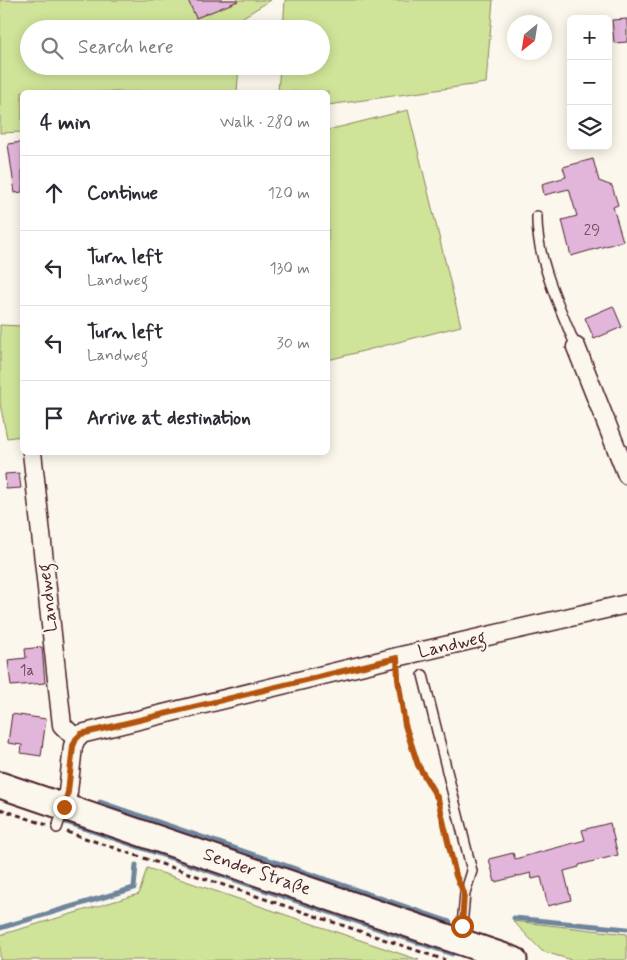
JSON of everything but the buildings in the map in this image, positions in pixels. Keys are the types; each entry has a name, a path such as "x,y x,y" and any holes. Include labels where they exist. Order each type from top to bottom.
{"main road":[{"name":"Sender Straße","path":"0,785 60,818 451,950 514,960"}],"street":[{"path":"576,347 627,474"},
{"name":"Landweg","path":"32,455 62,725 76,739 81,734 627,604"},
{"path":"60,818 68,792 73,746 76,739"}],"lane":[{"path":"537,216 538,238 548,274 576,347"},
{"path":"423,676 472,871 464,893 462,926 451,950"}],"path":[{"path":"397,658 405,725 418,765 438,799 456,876 464,893"},
{"path":"0,809 60,818 451,950"}],"green space":[{"path":"0,0 271,0 243,17 243,20 20,20 20,75 238,75 237,90 20,90 20,132 0,133"},
{"path":"285,0 493,0 486,83 330,105 330,90 278,90 279,75 330,75 330,20 284,20"},
{"path":"408,110 461,326 330,359 330,130"},
{"path":"0,325 20,326 20,436 7,438 0,404"},
{"path":"147,868 419,960 0,960 0,935 139,894"},
{"path":"513,921 627,934 627,960 571,960 542,951"}],"waterway":[{"path":"100,802 450,922"},
{"path":"63,821 452,954"},
{"path":"0,928 134,888 136,865"},
{"path":"514,918 627,929"}],"route":[{"path":"64,807 68,792 73,746 81,734 397,658 405,725 418,765 438,799 456,876 464,893 462,926"}]}
